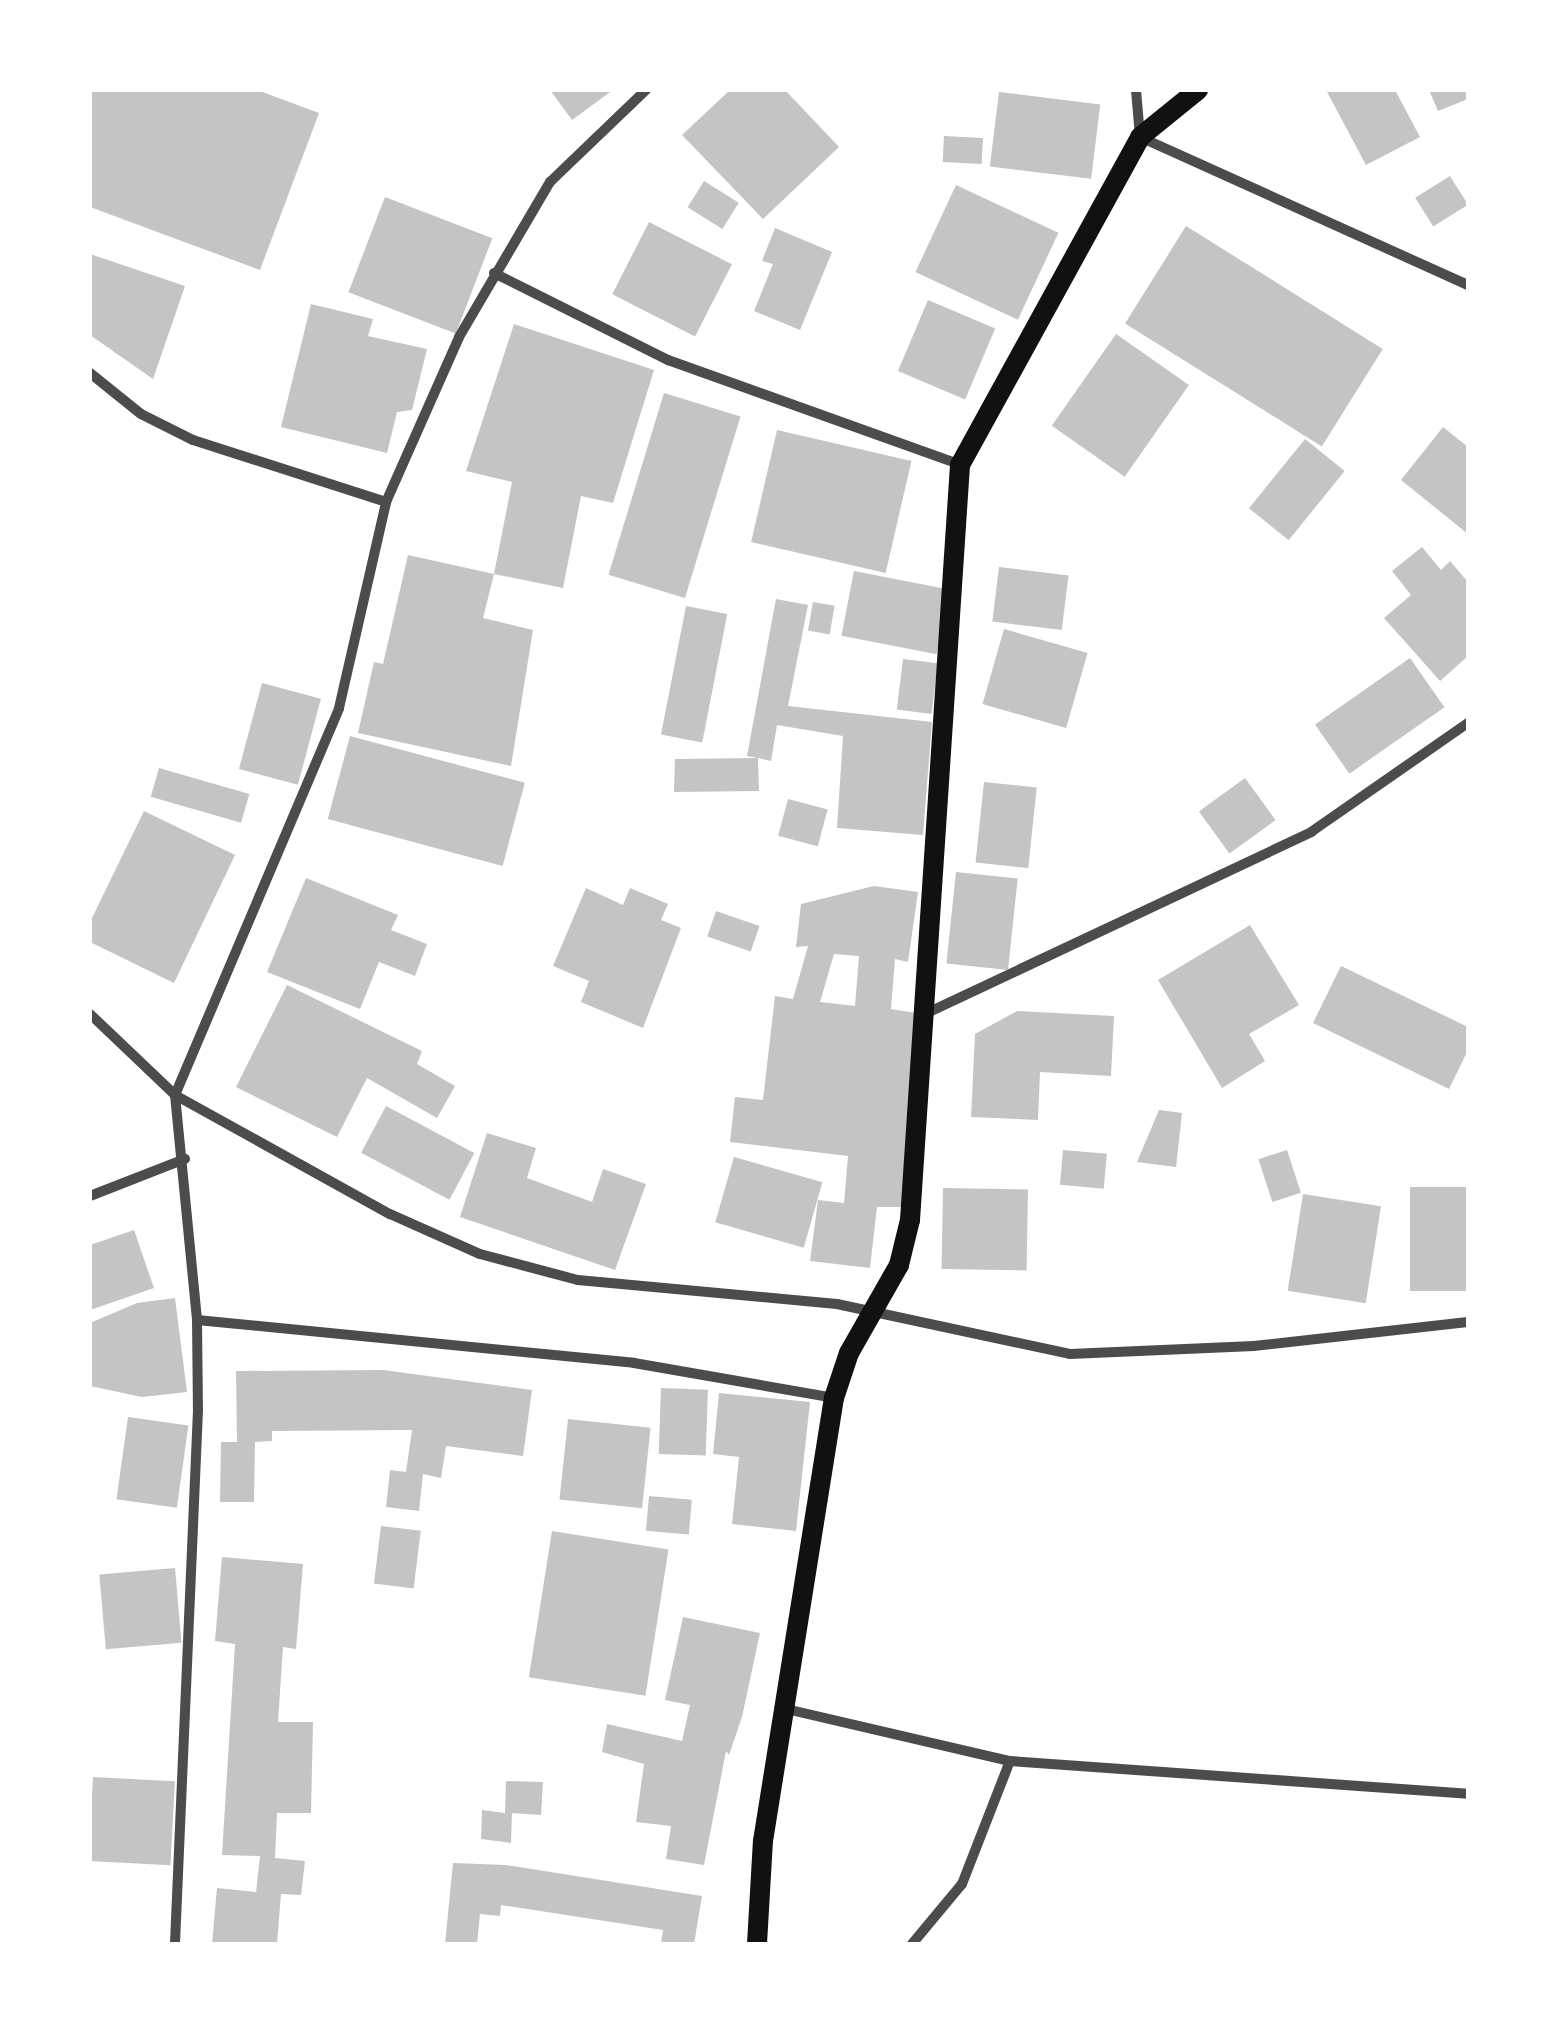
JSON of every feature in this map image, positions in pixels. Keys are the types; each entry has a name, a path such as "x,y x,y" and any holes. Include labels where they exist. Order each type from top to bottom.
{"main road":[{"path":"757,1944 782,1708 834,1398 849,1353 899,1265 910,1220 927,1013 960,465 1140,137 1198,90"}],"street":[{"path":"175,1944 197,1511 197,1320 185,1159 175,1095 339,708 386,502 494,273 550,182 646,90"},
{"path":"1136,90 1140,137 1468,286"},
{"path":"494,273 668,360 960,465"},
{"path":"90,374 140,414 193,440 386,502"},
{"path":"927,1013 1312,832 1468,726"},
{"path":"90,1014 175,1095 390,1214 480,1254 578,1280 875,1312 1070,1354 1254,1346 1468,1322"},
{"path":"90,1196 185,1159"},
{"path":"197,1320 634,1363 834,1398"},
{"path":"782,1708 1010,1761 1468,1794"},
{"path":"912,1944 962,1884 1010,1761"}],"building":[{"path":"90,90 257,90 319,113 260,270 90,207"},
{"path":"550,90 613,90 572,120"},
{"path":"730,90 785,90 839,147 763,219 682,135"},
{"path":"1326,90 1395,90 1420,137 1366,165"},
{"path":"1429,90 1468,90 1468,99 1438,111"},
{"path":"999,92 1100,104 1091,179 990,166"},
{"path":"944,136 983,138 982,164 943,162"},
{"path":"1450,176 1468,205 1433,227 1415,198"},
{"path":"704,181 739,203 722,229 688,207"},
{"path":"956,185 1058,233 1018,320 915,272"},
{"path":"385,197 492,238 456,333 348,292"},
{"path":"649,222 732,264 695,336 612,294"},
{"path":"1186,226 1383,349 1322,446 1125,324"},
{"path":"775,228 832,252 800,330 754,311 773,264 762,261"},
{"path":"90,254 185,286 153,379 90,335"},
{"path":"928,300 995,329 965,399 898,371"},
{"path":"311,304 373,319 368,336 427,349 412,410 397,412 387,453 281,427"},
{"path":"514,324 654,370 613,503 581,496 563,588 494,574 512,482 466,471"},
{"path":"1116,334 1189,385 1125,477 1052,426"},
{"path":"664,393 741,416 685,598 608,575"},
{"path":"1443,427 1468,447 1468,534 1401,480"},
{"path":"777,430 911,461 886,573 751,542"},
{"path":"1305,439 1345,471 1289,540 1249,508"},
{"path":"1422,547 1441,570 1450,561 1468,582 1468,656 1440,681 1384,618 1411,595 1392,571"},
{"path":"408,555 494,574 483,618 533,630 511,766 358,733 374,662 383,664"},
{"path":"999,567 1068,576 1062,630 992,622"},
{"path":"854,571 949,590 937,654 841,636"},
{"path":"776,599 808,605 788,706 932,722 923,835 837,828 843,736 777,725 771,761 747,756"},
{"path":"813,602 835,606 830,634 808,631"},
{"path":"686,606 727,614 702,743 661,735"},
{"path":"1004,629 1088,653 1066,728 983,704"},
{"path":"1410,658 1444,707 1349,774 1315,725"},
{"path":"903,659 938,663 932,714 897,710"},
{"path":"262,683 321,699 298,785 239,769"},
{"path":"350,736 525,783 503,866 328,819"},
{"path":"758,758 759,791 674,792 675,759"},
{"path":"159,768 249,794 241,823 151,797"},
{"path":"1245,778 1276,820 1229,854 1199,812"},
{"path":"984,782 1037,788 1028,868 976,863"},
{"path":"788,799 828,810 818,846 778,836"},
{"path":"144,811 235,855 174,983 90,942 90,922"},
{"path":"956,872 1018,878 1008,970 946,963"},
{"path":"306,878 398,915 391,930 427,944 415,976 379,962 360,1009 267,972"},
{"path":"874,886 918,892 908,962 895,959 891,1009 916,1013 904,1207 877,1207 870,1268 810,1261 818,1200 844,1203 848,1156 730,1142 735,1097 763,1100 775,996 793,999 808,946 796,947 801,904","holes":["834,954 859,956 855,1006 820,1002"]},
{"path":"586,888 623,905 630,888 668,904 661,920 681,928 643,1028 581,1002 589,981 553,966"},
{"path":"716,911 759,926 751,952 707,937"},
{"path":"1250,925 1299,1005 1249,1034 1265,1061 1222,1088 1158,980"},
{"path":"1341,966 1468,1027 1468,1050 1449,1089 1313,1023"},
{"path":"287,985 422,1051 417,1064 455,1086 437,1118 367,1078 337,1137 236,1087"},
{"path":"1017,1011 1114,1016 1111,1076 1040,1072 1038,1120 971,1117 975,1034"},
{"path":"386,1106 474,1153 449,1200 361,1153"},
{"path":"1159,1110 1182,1113 1176,1167 1137,1162"},
{"path":"487,1133 536,1148 527,1178 592,1202 603,1169 646,1184 615,1270 460,1217"},
{"path":"1063,1150 1107,1154 1104,1189 1060,1185"},
{"path":"1287,1150 1301,1193 1272,1202 1258,1159"},
{"path":"734,1157 822,1182 804,1248 715,1222"},
{"path":"1410,1187 1468,1187 1468,1291 1410,1291"},
{"path":"943,1188 1028,1189 1027,1270 942,1269"},
{"path":"1303,1194 1381,1206 1366,1303 1288,1291"},
{"path":"134,1230 154,1288 90,1310 90,1245"},
{"path":"175,1298 187,1392 142,1397 90,1386 90,1323 137,1303"},
{"path":"383,1370 532,1390 523,1456 446,1446 441,1478 423,1474 419,1511 386,1507 390,1470 406,1472 412,1430 272,1431 272,1441 255,1442 254,1502 220,1502 221,1442 237,1442 236,1371"},
{"path":"661,1388 708,1390 706,1456 659,1454"},
{"path":"719,1393 810,1402 796,1531 732,1524 739,1457 713,1454"},
{"path":"128,1417 188,1425 177,1508 116,1499"},
{"path":"568,1419 651,1428 642,1508 560,1500"},
{"path":"649,1496 692,1500 689,1535 646,1531"},
{"path":"381,1526 421,1531 414,1588 374,1584"},
{"path":"552,1531 669,1549 645,1696 529,1677"},
{"path":"222,1557 303,1564 296,1649 283,1647 278,1722 313,1722 311,1813 277,1813 275,1858 305,1861 301,1895 281,1894 277,1944 212,1944 217,1888 256,1892 260,1856 222,1855 235,1644 215,1641"},
{"path":"175,1568 182,1643 106,1649 99,1575"},
{"path":"683,1617 760,1633 742,1717 729,1755 726,1751 704,1865 666,1859 671,1826 636,1822 644,1764 602,1752 607,1724 682,1741 690,1705 665,1700"},
{"path":"93,1777 175,1781 170,1865 90,1861"},
{"path":"506,1781 543,1782 541,1815 512,1813 511,1843 481,1839 482,1810 505,1813"},
{"path":"453,1863 506,1865 702,1896 694,1944 661,1944 663,1930 501,1905 500,1916 480,1914 477,1944 445,1944"}]}
